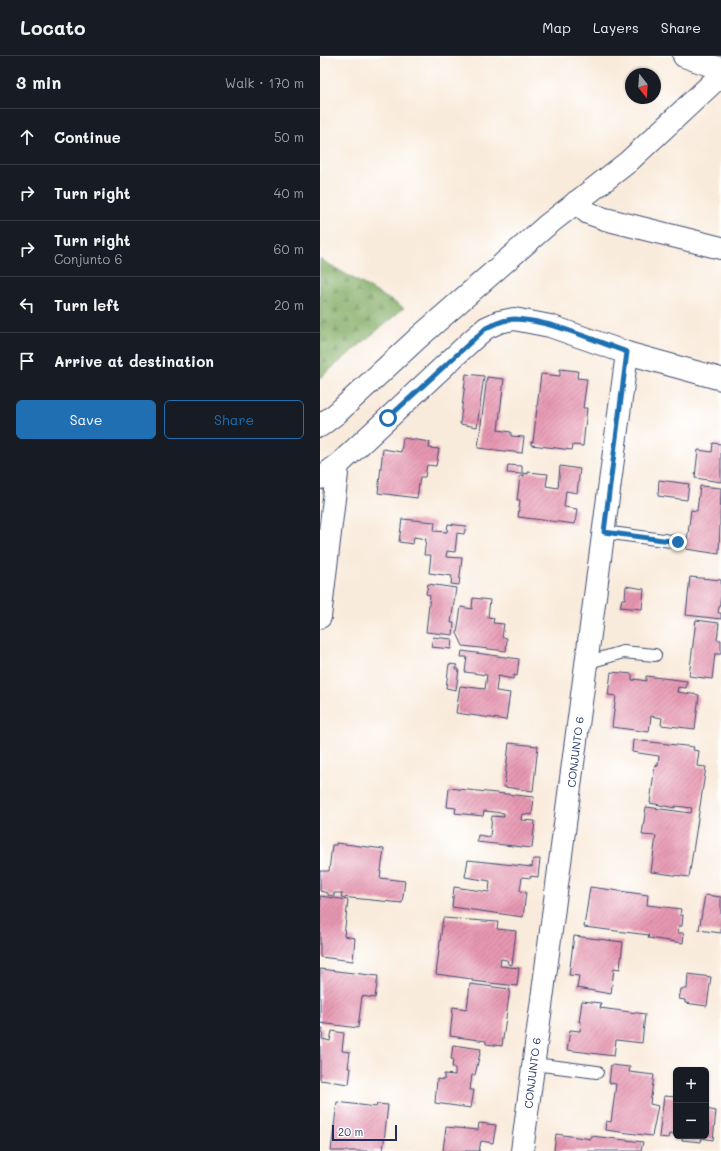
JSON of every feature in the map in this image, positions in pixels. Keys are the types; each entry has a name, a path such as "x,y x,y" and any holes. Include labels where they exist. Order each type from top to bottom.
{"street":[{"path":"684,56 721,69"},
{"path":"320,426 336,414 418,338 546,226 628,162 721,76"},
{"path":"576,202 588,213 605,219 721,248"},
{"path":"320,478 338,465 471,341 486,328 499,322 514,319 550,326 627,352 721,379"},
{"name":"CONJUNTO 6","path":"522,1151 627,352"},
{"path":"320,617 338,465"}],"lane":[{"path":"604,532 678,542"},
{"path":"586,662 623,652 655,655"},
{"path":"534,1064 597,1072"}],"green space":[{"path":"320,259 404,308 320,378"}],"building":[{"path":"560,369 578,371 577,378 587,379 583,408 587,408 583,446 573,445 572,450 531,445 531,442 533,442 541,374 560,376"},
{"path":"466,374 484,376 477,427 460,424"},
{"path":"487,377 504,379 498,430 511,432 511,436 524,437 522,453 478,448"},
{"path":"403,438 430,442 429,448 439,449 436,466 427,465 425,477 420,477 417,498 378,493 383,449 401,452"},
{"path":"713,443 721,444 721,482 695,478 698,450 712,452"},
{"path":"508,465 522,466 522,474 507,473"},
{"path":"560,466 580,469 577,493 566,491 564,507 577,509 575,524 518,517 520,500 517,500 520,476 524,476 524,473 528,474 528,472 548,474 546,486 558,488"},
{"path":"659,480 689,484 687,500 658,496"},
{"path":"700,486 721,488 719,554 686,549 691,510 697,511"},
{"path":"402,519 435,522 434,531 447,532 448,524 466,526 464,534 457,533 455,552 447,551 446,557 462,558 459,585 451,584 452,576 429,573 431,555 424,555 426,539 414,537 413,544 399,542"},
{"path":"690,577 721,580 721,597 718,613 721,613 721,619 686,615"},
{"path":"428,584 456,588 451,623 454,623 453,635 426,632 430,595 426,594"},
{"path":"626,586 644,589 642,609 620,607 622,599 625,599"},
{"path":"473,598 490,600 488,617 494,618 493,623 504,624 502,637 507,638 506,651 463,646 457,633 461,607 472,609"},
{"path":"696,620 719,623 717,640 721,640 721,654 715,654 712,679 689,676"},
{"path":"433,637 452,639 451,649 431,647"},
{"path":"462,651 519,659 517,676 514,675 513,679 498,676 496,691 510,693 506,720 456,713 460,686 485,689 487,675 465,672 467,657 461,657"},
{"path":"449,664 457,665 456,669 459,669 456,690 446,688"},
{"path":"611,672 632,674 632,680 635,679 646,681 646,676 687,681 686,688 678,687 677,692 699,695 695,729 661,725 662,718 651,716 649,732 612,727 616,696 608,695"},
{"path":"633,740 694,747 693,750 699,751 697,766 706,767 689,877 651,872 656,836 642,835 646,807 691,813 692,808 675,806 675,808 650,803 655,765 658,766 659,756 632,752"},
{"path":"509,743 538,746 533,791 504,787"},
{"path":"449,788 534,797 532,815 522,814 521,820 535,821 532,848 477,842 478,835 490,837 492,816 504,817 504,813 484,811 483,816 455,813 456,808 447,807"},
{"path":"336,843 384,849 380,878 405,881 402,903 341,897 342,893 334,893 334,896 320,891 320,871 329,871 332,845 336,845"},
{"path":"533,859 540,859 538,877 522,877 520,891 526,892 523,917 452,907 454,887 489,892 490,881 465,877 468,860 532,867"},
{"path":"590,887 648,895 647,905 681,909 680,915 683,915 682,926 679,926 678,933 684,933 683,943 648,938 649,935 584,927"},
{"path":"705,895 721,897 721,933 699,930"},
{"path":"320,896 348,900 344,936 355,938 353,961 320,957"},
{"path":"443,918 498,922 497,929 516,931 512,965 508,964 507,960 501,959 500,966 519,968 517,986 472,981 472,979 436,974"},
{"path":"574,936 623,942 620,969 614,968 611,994 577,988 579,976 569,975"},
{"path":"320,969 378,976 375,998 362,996 358,1028 320,1023"},
{"path":"688,974 711,977 707,1006 685,1003 685,1000 679,999 681,989 687,989"},
{"path":"470,984 510,989 502,1046 486,1044 486,1041 450,1036 453,1007 467,1009"},
{"path":"582,1001 601,1003 600,1008 645,1014 642,1043 616,1040 614,1056 567,1050 570,1030 580,1031 581,1022 579,1022"},
{"path":"320,1028 323,1028 322,1039 330,1041 332,1031 344,1033 342,1051 350,1052 348,1068 351,1068 349,1084 320,1080"},
{"path":"453,1045 481,1049 475,1075 472,1075 470,1090 474,1090 471,1108 435,1103 437,1079 444,1080 444,1074 455,1075 455,1068 452,1068 453,1059 451,1059"},
{"path":"611,1065 630,1067 629,1072 654,1075 650,1104 658,1106 652,1136 605,1130 606,1121 611,1122 616,1084 609,1083"},
{"path":"664,1096 673,1097 673,1135 669,1134 668,1138 659,1137"},
{"path":"337,1102 376,1107 377,1104 388,1105 383,1151 331,1151"},
{"path":"709,1110 716,1111 713,1140 708,1139 709,1139"},
{"path":"479,1123 496,1125 493,1143 481,1141 479,1151 443,1151 446,1127 478,1130"},
{"path":"556,1134 591,1139 591,1136 643,1142 641,1151 554,1151"},
{"path":"682,1139 702,1139 701,1142"}],"route":[{"path":"388,418 486,328 499,322 514,319 550,326 627,352 604,532 678,542"}]}
